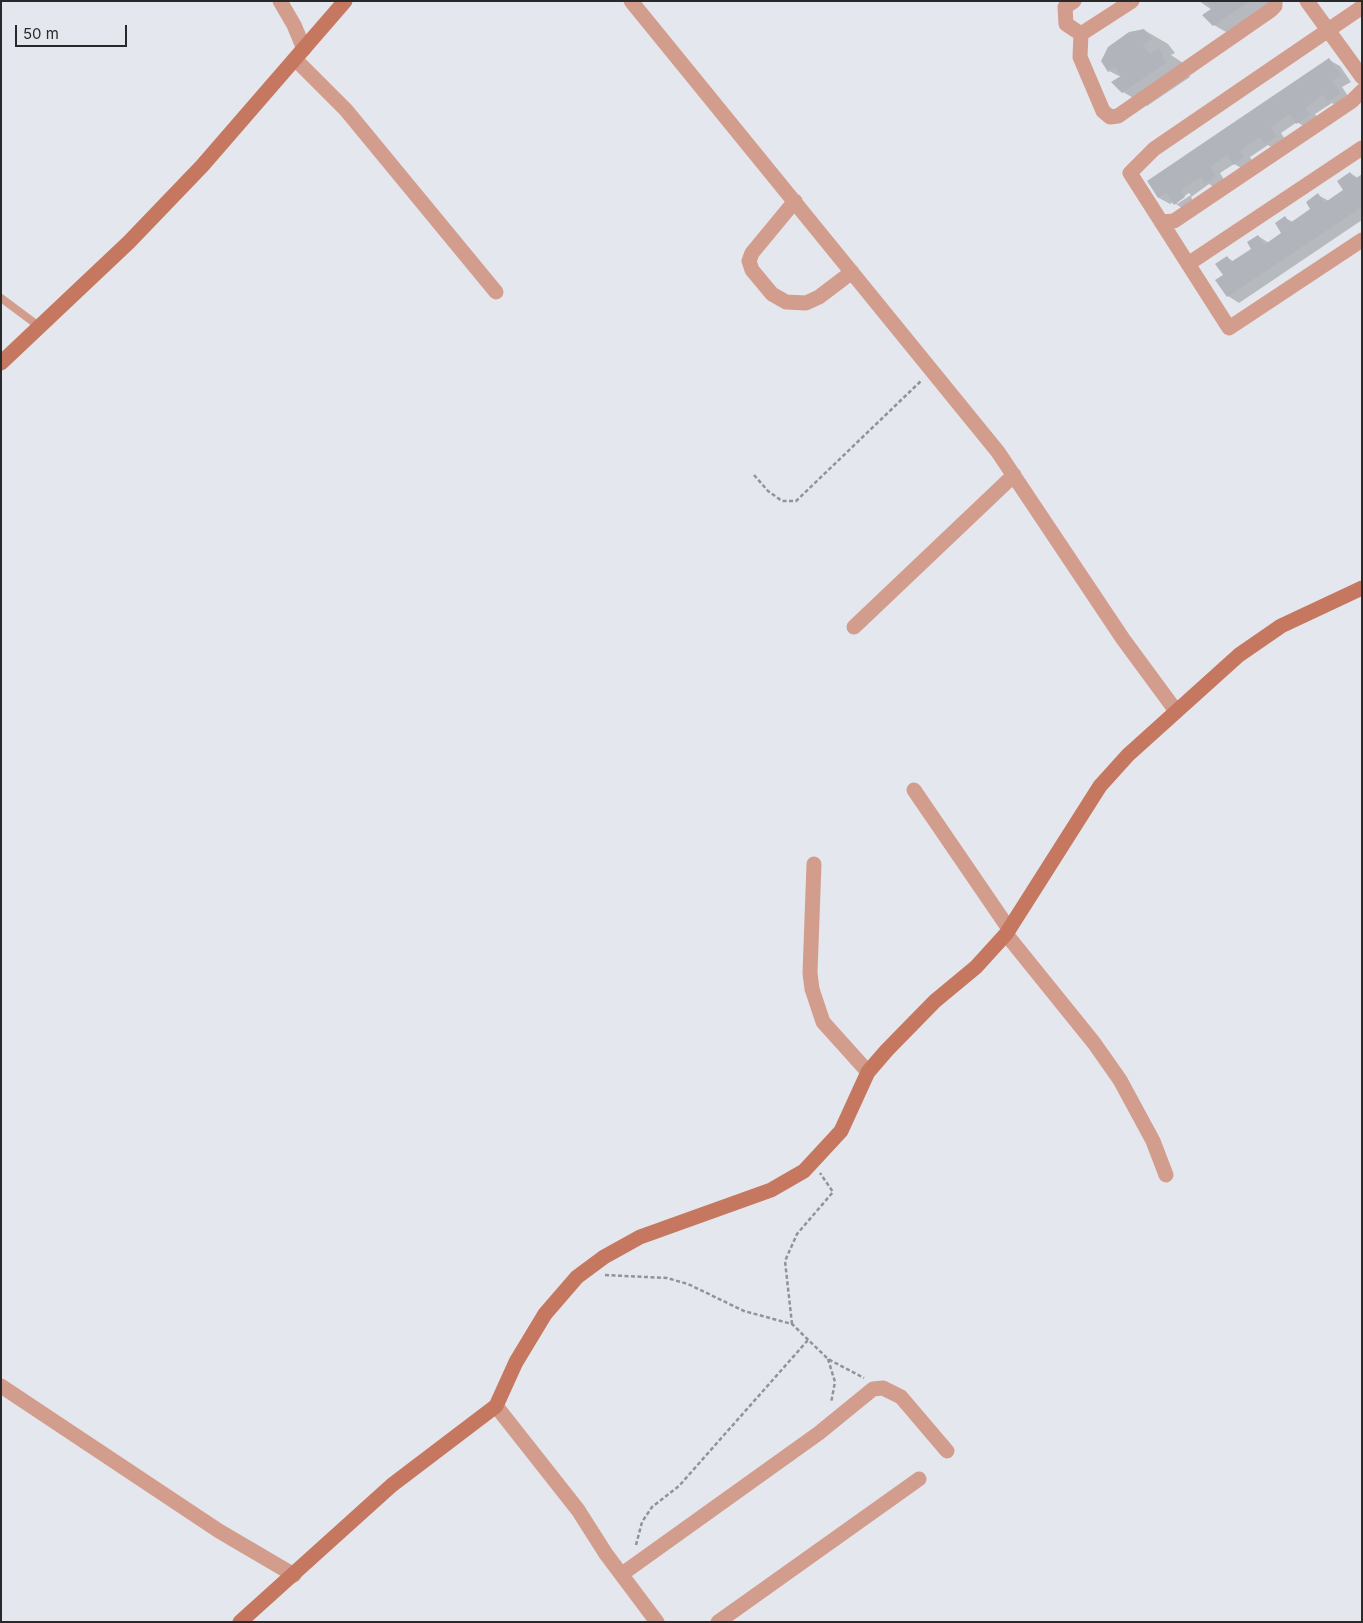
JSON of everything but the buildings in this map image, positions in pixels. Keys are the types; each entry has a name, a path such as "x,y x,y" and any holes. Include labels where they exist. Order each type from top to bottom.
{"main road":[{"path":"1,363 130,242 202,166 345,1"},
{"path":"240,1622 392,1485 496,1406 516,1362 545,1314 581,1274 604,1257 640,1237 771,1190 804,1171 841,1131 868,1072 935,1001 976,967 1008,932 1100,786 1128,755 1240,655 1281,626 1362,588"}],"street":[{"path":"280,1 294,26 299,54 496,292"},
{"path":"631,1 998,452 1124,639 1176,711"},
{"path":"1073,1 1065,7 1066,24 1080,34"},
{"path":"1080,34 1132,1"},
{"path":"1080,34 1080,57 1103,111 1110,117 1118,116 1271,10 1275,6 1275,1"},
{"path":"1307,1 1362,77"},
{"path":"1362,7 1154,149 1130,173 1229,328 1362,240"},
{"path":"1161,222 1174,221 1352,102 1362,91"},
{"path":"1188,264 1362,148"},
{"path":"795,201 752,253 748,261 752,270 772,294 786,302 806,303 819,297 852,272"},
{"path":"854,627 1014,476"},
{"path":"914,790 1008,932 1094,1043 1120,1080 1152,1141 1166,1175"},
{"path":"814,864 810,973 812,989 823,1022 868,1072"},
{"path":"1,1386 218,1531 294,1575"},
{"path":"626,1571 819,1433 873,1389 883,1388 901,1397 947,1451"},
{"path":"496,1406 626,1571 657,1622"},
{"path":"718,1622 919,1479"}],"lane":[{"path":"1,298 40,327"}],"path":[{"path":"754,475 768,491 782,502 796,501 932,370"},
{"path":"792,1324 785,1261 797,1234 832,1192 813,1162"},
{"path":"581,1274 667,1278 688,1284 744,1311 792,1324 828,1359 883,1388"},
{"path":"626,1571 642,1522 652,1507 679,1486 808,1340"},
{"path":"828,1359 835,1382 829,1410"}]}
